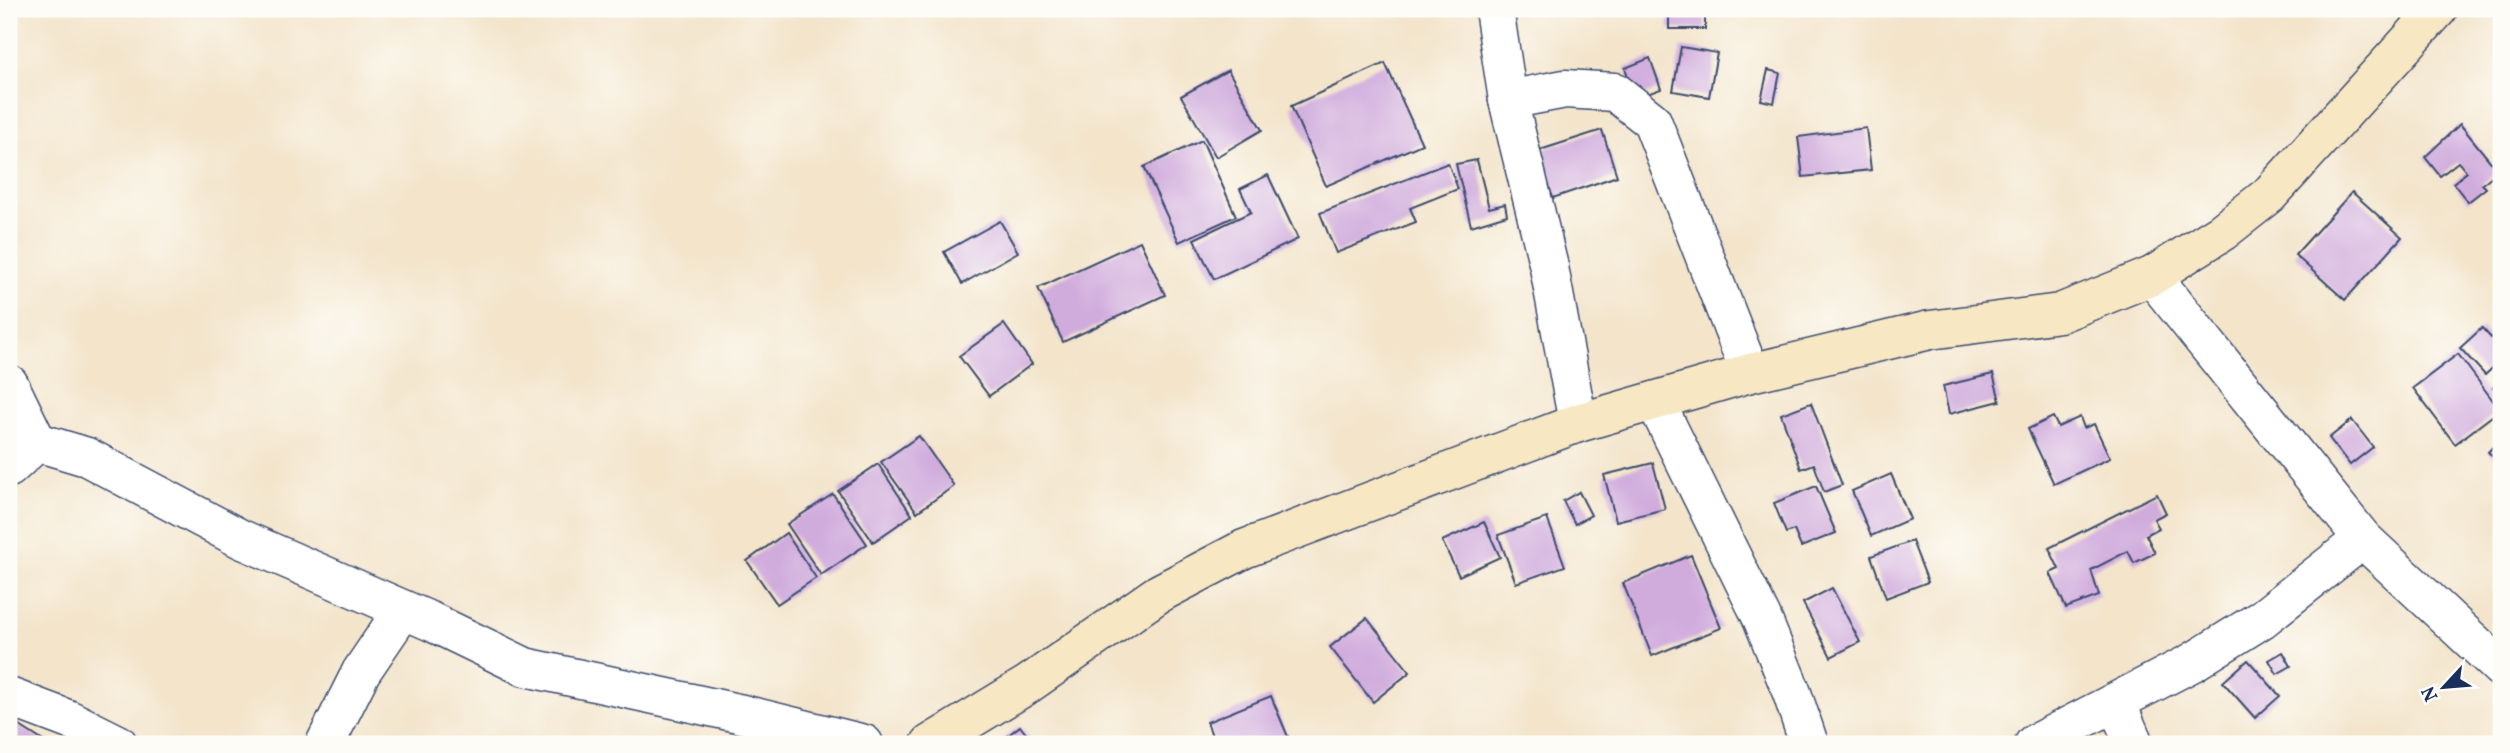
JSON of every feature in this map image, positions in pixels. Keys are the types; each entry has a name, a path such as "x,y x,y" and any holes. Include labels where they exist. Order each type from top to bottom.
{"street":[{"path":"1494,9 1508,100 1549,267 1578,423"},
{"path":"930,744 1027,685 1158,594 1244,549 1578,423 1750,373 1930,330 2060,313 2152,276 2222,232 2269,195 2438,9"},
{"path":"1508,100 1565,89 1615,92 1652,121 1750,373"},
{"path":"2152,276 2363,539 2501,668"},
{"path":"9,384 37,442 87,457 241,539 525,667 738,713 864,744"},
{"path":"1655,401 1762,618 1793,693 1809,744"},
{"path":"9,468 37,442"},
{"path":"2034,744 2193,662 2262,619 2363,539"},
{"path":"325,744 362,672 403,610"},
{"path":"9,697 70,720 118,744"},
{"path":"2116,702 2134,744"}],"building":[{"path":"1669,15 1705,15 1705,29 1669,29"},
{"path":"1681,47 1717,53 1709,97 1673,91"},
{"path":"1650,58 1661,89 1636,98 1625,68"},
{"path":"1385,63 1422,144 1326,186 1291,106"},
{"path":"1228,70 1262,130 1216,157 1181,96"},
{"path":"1768,70 1780,73 1774,103 1761,100"},
{"path":"2460,124 2498,171 2482,184 2486,188 2468,202 2453,183 2467,172 2458,162 2440,176 2425,157"},
{"path":"1866,128 1871,170 1803,177 1798,137"},
{"path":"1602,130 1617,176 1553,198 1537,151"},
{"path":"1202,140 1236,216 1179,242 1144,167"},
{"path":"1477,160 1489,208 1505,204 1507,215 1471,226 1456,164"},
{"path":"1448,163 1458,189 1410,208 1416,222 1336,253 1320,213"},
{"path":"1268,175 1298,239 1214,279 1194,239 1251,212 1240,189"},
{"path":"2352,192 2402,237 2345,300 2295,255"},
{"path":"1000,221 1018,252 962,284 944,252"},
{"path":"1140,241 1165,295 1063,342 1038,288"},
{"path":"1004,324 1032,364 989,396 959,356"},
{"path":"2482,328 2501,349 2501,360 2485,375 2460,348"},
{"path":"2458,354 2500,410 2455,444 2413,388"},
{"path":"1993,374 2000,401 1949,414 1943,386"},
{"path":"2501,374 2501,393 2493,388"},
{"path":"1811,403 1842,485 1824,492 1814,464 1801,469 1781,414"},
{"path":"2053,417 2058,427 2080,417 2084,428 2094,424 2110,458 2054,484 2028,429"},
{"path":"2352,420 2373,447 2350,465 2329,438"},
{"path":"919,436 954,486 917,512 881,462"},
{"path":"2501,438 2501,465 2488,452"},
{"path":"1653,463 1665,509 1616,521 1604,475"},
{"path":"878,464 912,515 873,542 838,491"},
{"path":"1891,474 1910,519 1871,536 1852,491"},
{"path":"1816,486 1836,533 1801,547 1794,530 1786,533 1774,503"},
{"path":"1579,492 1591,515 1575,524 1563,501"},
{"path":"833,494 867,544 821,575 787,524"},
{"path":"2157,494 2166,513 2154,519 2159,528 2146,535 2155,553 2134,563 2128,551 2091,570 2099,596 2066,608 2050,573 2059,569 2049,548"},
{"path":"1547,518 1565,566 1516,583 1498,535"},
{"path":"1484,522 1500,557 1459,576 1442,541"},
{"path":"786,533 816,578 777,604 747,561"},
{"path":"1912,541 1928,582 1886,598 1871,556"},
{"path":"1691,555 1721,628 1652,656 1623,583"},
{"path":"1832,588 1860,642 1831,657 1803,603"},
{"path":"1367,618 1410,672 1373,702 1330,647"},
{"path":"2283,652 2291,666 2277,674 2269,660"},
{"path":"2248,660 2280,696 2255,718 2223,682"},
{"path":"1271,696 1291,744 1215,744 1207,722"},
{"path":"9,719 48,744 9,744"},
{"path":"1020,726 1034,744 997,744"}]}
